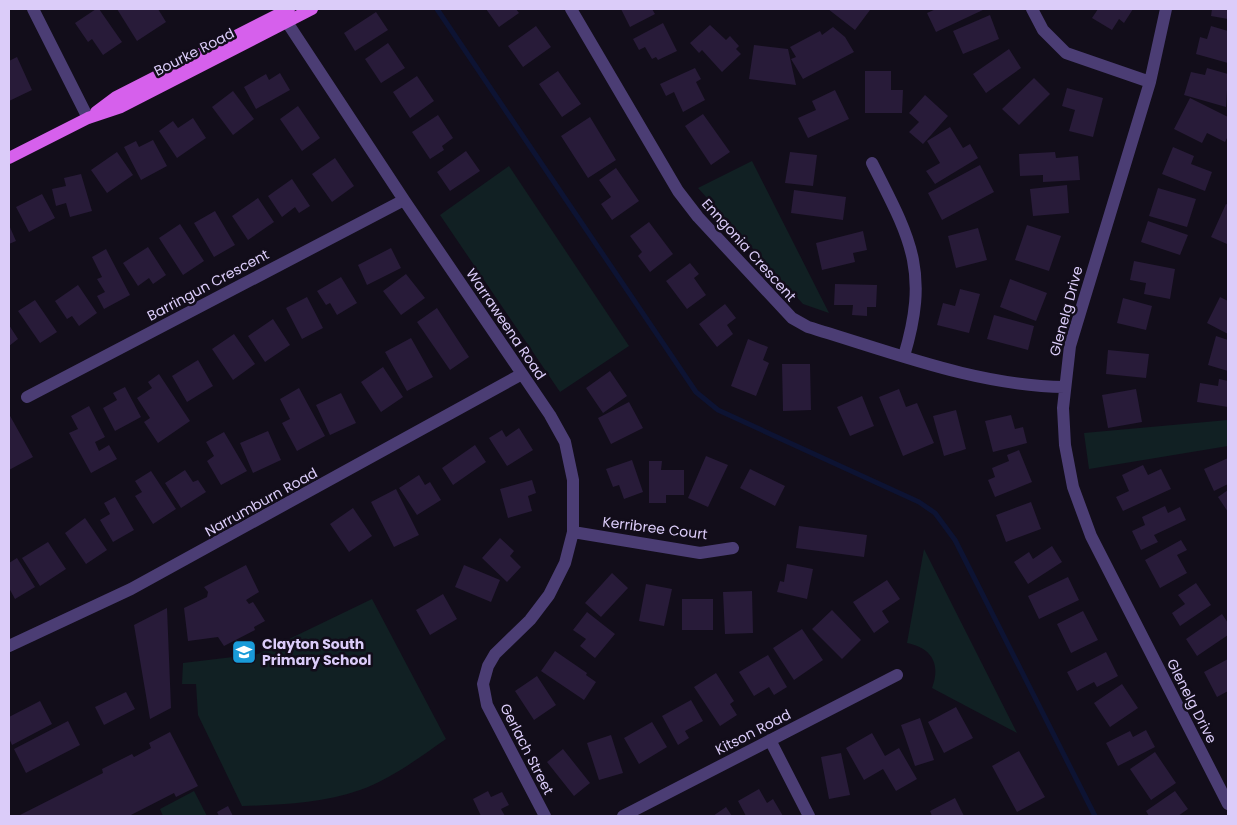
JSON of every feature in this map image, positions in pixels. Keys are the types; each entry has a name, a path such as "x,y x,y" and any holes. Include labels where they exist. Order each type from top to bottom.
{"main road":[{"name":"Bourke Road","path":"9,158 88,118 116,97 291,13 312,9"}],"street":[{"path":"33,9 88,118"},
{"name":"Enngonia Crescent","path":"571,9 678,191 698,217 783,310 808,327 991,380 1026,385 1065,387"},
{"path":"1032,9 1043,30 1066,52 1150,82"},
{"name":"Glenelg Drive","path":"1166,9 1150,82 1074,328 1068,355 1063,408 1067,465 1081,514 1228,804"},
{"name":"Warraweena Road","path":"291,13 404,200 550,415 565,442 573,480 572,532 565,563 549,595 530,620 495,654 488,666"},
{"path":"872,163 906,233 915,268 915,314 904,356"},
{"name":"Barringun Crescent","path":"27,397 404,200"},
{"name":"Narrumburn Road","path":"9,646 131,589 522,374"},
{"name":"Kerribree Court","path":"572,532 700,553 733,548"},
{"name":"Gerlach Street","path":"488,666 483,684 487,705 545,816"},
{"name":"Kitson Road","path":"623,816 896,675"},
{"path":"770,740 810,816"}],"shaded area":[{"path":"752,161 829,313 803,304 698,188"},
{"path":"509,166 629,346 560,392 440,215"},
{"path":"1228,420 1228,446 1089,469 1084,433"},
{"path":"924,549 1017,733 932,688 935,679 935,665 932,658 923,649 907,643"},
{"path":"372,599 446,739 394,774 360,790 317,801 242,806 198,715 196,684 182,684 183,663 258,654"},
{"path":"194,791 207,816 163,816 160,809"}],"building":[{"path":"96,9 99,9 122,42 103,55 92,39 88,42 75,23"},
{"path":"117,9 158,9 166,22 137,41"},
{"path":"486,9 516,9 519,13 499,27"},
{"path":"621,9 652,9 655,14 630,27"},
{"path":"828,9 868,9 870,10 855,30"},
{"path":"936,9 985,9 936,32 927,13"},
{"path":"1098,9 1133,9 1124,23 1119,19 1112,30 1092,18"},
{"path":"1212,9 1228,9 1228,19 1211,16"},
{"path":"376,12 388,30 355,51 344,33"},
{"path":"990,15 999,39 963,54 953,31"},
{"path":"663,23 677,51 658,60 656,57 652,59 645,47 639,50 633,39"},
{"path":"710,25 726,40 730,36 739,46 736,49 741,54 722,72 702,50 699,53 690,43"},
{"path":"536,26 551,47 523,67 508,46"},
{"path":"1211,26 1228,31 1228,63 1196,54 1200,37 1207,39"},
{"path":"833,27 845,37 854,52 803,79 791,59 796,57 790,47 820,31 822,35"},
{"path":"388,43 405,68 381,83 365,59"},
{"path":"754,45 788,49 796,85 749,79"},
{"path":"1009,49 1021,68 986,93 973,74"},
{"path":"17,57 32,90 9,101 9,61"},
{"path":"695,68 701,79 696,82 705,100 683,112 674,92 666,96 660,84"},
{"path":"1207,68 1228,74 1226,107 1184,95 1191,72 1205,75"},
{"path":"558,71 581,104 562,117 539,84"},
{"path":"865,71 891,71 891,90 903,90 902,113 865,113"},
{"path":"280,73 290,90 256,109 244,87 266,74 269,80"},
{"path":"417,76 434,101 410,118 393,92"},
{"path":"1034,78 1050,94 1019,125 1002,109"},
{"path":"1067,88 1103,98 1093,137 1069,131 1075,110 1062,106"},
{"path":"835,90 849,119 808,138 798,118 816,110 812,101"},
{"path":"233,91 254,119 233,135 212,107"},
{"path":"925,95 948,116 923,144 909,132 919,122 909,113"},
{"path":"1190,98 1228,117 1228,136 1225,142 1207,133 1202,143 1174,129"},
{"path":"298,106 320,138 302,151 280,119"},
{"path":"703,114 730,152 711,165 685,126"},
{"path":"438,115 453,138 442,146 444,150 430,159 412,132"},
{"path":"590,117 616,160 588,178 561,136"},
{"path":"193,118 206,138 177,158 159,131 173,121 178,128"},
{"path":"950,127 963,148 970,144 978,158 935,184 926,171 940,163 927,141"},
{"path":"153,140 167,166 141,180 124,147 136,141 139,147"},
{"path":"1173,147 1194,156 1191,164 1212,172 1205,191 1162,174"},
{"path":"466,151 480,171 450,191 437,172"},
{"path":"117,152 133,175 107,193 91,170"},
{"path":"790,152 817,155 813,186 785,183"},
{"path":"1055,152 1056,158 1078,156 1080,180 1043,182 1043,175 1020,176 1019,154"},
{"path":"335,158 354,186 332,202 312,174"},
{"path":"980,165 994,192 942,220 928,193"},
{"path":"616,168 639,201 612,220 601,204 611,197 599,180"},
{"path":"81,174 92,211 70,217 66,203 56,206 52,189 66,186 64,178"},
{"path":"292,179 310,206 299,213 295,207 282,217 268,196"},
{"path":"1067,185 1069,213 1033,216 1030,189"},
{"path":"1158,188 1196,199 1187,227 1149,216"},
{"path":"794,190 846,197 843,220 791,213"},
{"path":"42,194 55,218 29,232 16,207"},
{"path":"258,198 274,222 248,240 232,216"},
{"path":"1226,204 1228,205 1227,244 1211,237"},
{"path":"215,211 235,245 214,257 194,223"},
{"path":"1148,221 1188,235 1180,255 1141,242"},
{"path":"649,222 673,254 650,272 638,256 642,252 630,236"},
{"path":"180,224 204,261 183,275 159,238"},
{"path":"9,225 16,241 9,244"},
{"path":"1027,225 1061,236 1049,271 1015,260"},
{"path":"978,228 987,260 956,268 948,236"},
{"path":"863,231 867,250 853,253 855,262 822,270 816,243"},
{"path":"148,247 166,275 153,284 149,278 138,286 123,263"},
{"path":"391,248 401,268 367,285 358,265"},
{"path":"106,249 130,295 104,309 97,296 105,292 97,279 102,277 92,257"},
{"path":"1134,261 1175,269 1170,299 1144,294 1146,283 1130,280"},
{"path":"690,263 699,274 694,278 706,295 687,309 666,281"},
{"path":"406,274 425,298 401,315 383,291"},
{"path":"341,277 357,303 337,315 330,303 326,305 317,291"},
{"path":"1010,279 1047,293 1036,321 1000,307"},
{"path":"835,284 877,285 876,307 867,307 867,316 852,315 853,305 834,305"},
{"path":"78,285 97,313 79,326 72,316 67,319 55,301"},
{"path":"960,289 980,294 969,333 937,325 943,303 955,306"},
{"path":"307,297 323,328 302,339 286,308"},
{"path":"1220,297 1228,301 1228,334 1207,323"},
{"path":"1123,298 1152,306 1146,330 1117,323"},
{"path":"35,300 57,332 40,343 18,311"},
{"path":"725,304 736,318 727,325 733,334 717,347 699,324"},
{"path":"437,308 469,357 450,370 417,322"},
{"path":"994,315 1034,326 1028,350 987,339"},
{"path":"273,319 290,345 265,362 248,336"},
{"path":"9,325 18,339 9,346"},
{"path":"234,334 255,364 233,380 212,349"},
{"path":"1216,336 1228,340 1228,371 1208,365"},
{"path":"411,338 433,377 407,391 385,352"},
{"path":"748,339 768,347 763,360 769,363 756,396 731,386"},
{"path":"1108,350 1149,354 1146,378 1106,374"},
{"path":"198,360 213,386 187,402 172,376"},
{"path":"782,364 810,364 811,410 783,411"},
{"path":"383,367 403,397 381,412 361,382"},
{"path":"610,371 627,396 603,413 586,388"},
{"path":"159,374 190,421 158,443 144,422 150,418 137,398 152,388 148,382"},
{"path":"1219,379 1228,381 1228,407 1197,402 1200,383 1218,386"},
{"path":"125,387 141,417 115,431 103,408 117,400 113,393"},
{"path":"299,388 325,436 297,451 282,423 290,419 280,399"},
{"path":"899,389 906,407 917,403 934,443 903,456 879,397"},
{"path":"1136,389 1142,422 1108,428 1102,395"},
{"path":"341,393 356,423 330,435 316,405"},
{"path":"862,396 874,426 850,436 837,407"},
{"path":"629,402 643,428 611,444 598,418"},
{"path":"89,406 105,437 95,442 99,451 109,445 117,459 91,473 69,433 78,429 71,416"},
{"path":"956,410 966,449 944,456 933,416"},
{"path":"9,414 33,457 9,470"},
{"path":"1011,415 1015,429 1023,427 1027,443 993,452 985,421"},
{"path":"519,428 533,450 507,466 489,438 502,430 506,437"},
{"path":"268,431 281,460 253,473 240,443"},
{"path":"224,432 247,471 221,485 207,461 214,456 206,442"},
{"path":"475,445 486,462 453,485 442,468"},
{"path":"1019,450 1032,482 995,497 988,480 995,477 992,468 1009,461 1007,455"},
{"path":"706,456 728,465 708,507 688,498"},
{"path":"1228,458 1228,484 1214,491 1204,469"},
{"path":"632,460 643,492 624,499 619,485 613,487 606,469"},
{"path":"649,461 662,461 661,470 684,470 684,495 666,495 666,503 649,503"},
{"path":"1143,465 1148,475 1161,469 1171,489 1123,511 1116,497 1129,491 1122,475"},
{"path":"750,469 785,486 775,506 740,488"},
{"path":"185,470 193,482 198,480 206,492 181,508 165,483"},
{"path":"151,471 176,509 153,524 135,496 142,492 135,481"},
{"path":"419,475 425,485 430,482 441,500 417,515 399,488"},
{"path":"532,480 536,493 528,496 532,511 508,518 500,489"},
{"path":"396,489 419,535 394,547 371,502"},
{"path":"1228,490 1228,512 1218,497"},
{"path":"115,497 134,530 113,542 100,520 110,514 104,503"},
{"path":"1031,502 1041,529 1006,542 996,515"},
{"path":"1165,506 1168,513 1180,507 1186,520 1154,535 1158,542 1141,550 1132,531 1145,525 1142,517"},
{"path":"353,508 372,536 349,552 330,524"},
{"path":"85,518 107,550 86,564 65,533"},
{"path":"799,526 867,535 864,557 796,548"},
{"path":"500,538 514,551 510,556 521,567 507,582 482,558"},
{"path":"1181,540 1187,550 1177,555 1187,573 1160,588 1145,560"},
{"path":"48,542 66,569 40,586 22,558"},
{"path":"1052,546 1062,562 1028,584 1014,562 1029,552 1033,559"},
{"path":"17,558 35,587 15,599 9,588 9,563"},
{"path":"787,564 813,569 807,599 777,592 780,581 784,582"},
{"path":"246,565 259,592 246,600 249,604 253,602 265,621 254,627 255,630 224,646 218,637 188,641 184,608 207,597 208,592 204,587"},
{"path":"464,565 500,580 491,602 455,587"},
{"path":"612,573 628,588 601,617 585,603"},
{"path":"1068,577 1079,600 1039,619 1028,596"},
{"path":"887,580 900,599 882,611 889,622 874,633 853,602"},
{"path":"1196,583 1211,605 1180,626 1172,613 1185,604 1178,595"},
{"path":"646,584 672,589 664,626 639,621"},
{"path":"752,591 753,633 725,634 723,592"},
{"path":"443,594 457,619 430,635 416,610"},
{"path":"682,599 713,599 713,630 682,630"},
{"path":"167,608 171,708 150,719 134,625"},
{"path":"832,610 861,640 842,659 812,629"},
{"path":"1083,611 1098,640 1071,653 1057,624"},
{"path":"587,612 615,634 595,658 580,646 586,639 573,630"},
{"path":"1222,614 1228,623 1228,635 1197,656 1186,639"},
{"path":"802,629 823,660 794,680 773,648"},
{"path":"555,651 587,673 586,675 596,682 584,700 541,671"},
{"path":"1106,652 1118,676 1097,687 1094,682 1077,691 1067,672"},
{"path":"768,655 787,687 774,695 769,687 754,696 739,672"},
{"path":"1228,659 1228,691 1217,697 1204,672"},
{"path":"716,673 734,701 730,704 737,715 720,726 694,687"},
{"path":"537,676 556,705 534,720 515,691"},
{"path":"1122,684 1138,708 1110,727 1094,703"},
{"path":"126,692 135,709 104,725 95,707"},
{"path":"691,700 703,721 685,731 689,738 678,745 662,716"},
{"path":"40,701 52,724 12,745 9,738 9,717"},
{"path":"956,707 973,738 944,753 928,722"},
{"path":"920,718 934,760 915,766 901,725"},
{"path":"68,721 80,745 26,773 14,749"},
{"path":"652,722 667,747 639,764 624,738"},
{"path":"1146,730 1155,747 1118,766 1106,743 1130,731 1133,737"},
{"path":"170,732 198,786 176,797 174,793 129,816 18,816 103,773 102,769 132,754 134,757 151,748 149,743"},
{"path":"872,733 885,756 899,748 917,779 896,791 883,769 864,780 846,748"},
{"path":"611,735 623,773 599,780 587,743"},
{"path":"563,749 590,783 574,796 547,762"},
{"path":"1019,751 1045,797 1017,812 992,766"},
{"path":"1155,752 1176,783 1151,800 1130,769"},
{"path":"841,753 850,795 829,799 821,757"},
{"path":"759,789 767,803 773,799 783,816 746,816 738,801"},
{"path":"488,791 491,797 502,792 509,805 501,809 505,816 481,816 473,799"},
{"path":"1175,791 1188,809 1178,816 1149,816 1146,811"},
{"path":"955,798 964,816 932,816 930,811"},
{"path":"228,806 233,816 219,816 217,812"},
{"path":"726,807 732,816 713,816"}],"waterway":[{"path":"437,9 696,392 718,410 919,502 935,513 955,540 1095,816"}],"place":[{"name":"Clayton South Primary School","path":"244,652"}]}
